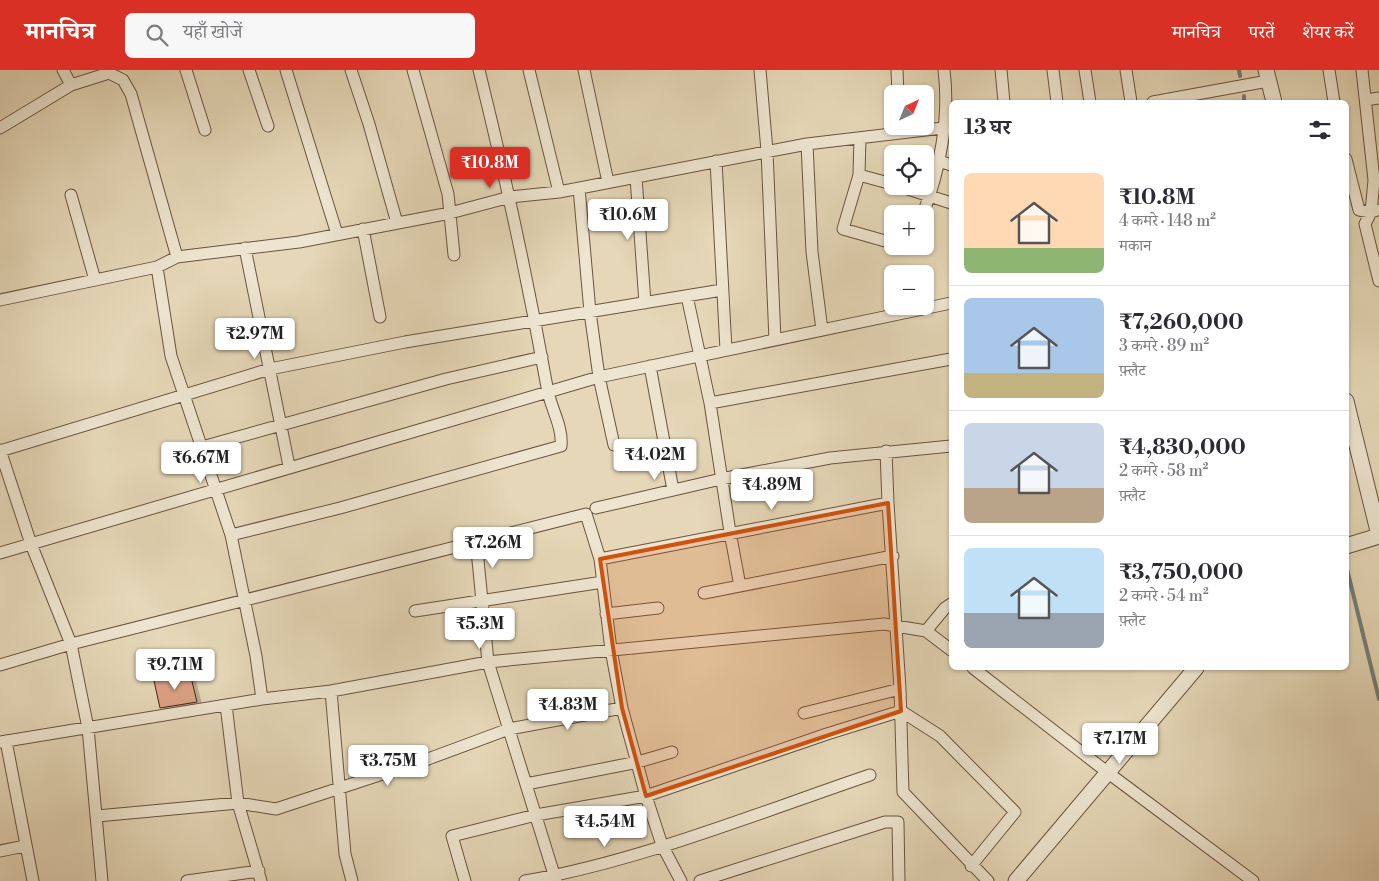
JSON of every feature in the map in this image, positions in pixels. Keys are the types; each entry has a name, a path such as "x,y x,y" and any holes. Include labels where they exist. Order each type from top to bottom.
{"street":[{"path":"63,70 70,86"},
{"path":"186,70 205,130"},
{"path":"249,70 268,126"},
{"path":"286,70 337,234"},
{"path":"351,70 369,124 397,223"},
{"path":"412,70 448,194 454,255"},
{"path":"231,535 340,508 561,446 562,437 548,392 510,197 479,70"},
{"path":"529,70 559,192"},
{"path":"584,70 608,182"},
{"path":"760,70 767,151 775,340"},
{"path":"897,70 898,85"},
{"path":"934,180 948,128 944,70"},
{"path":"1001,70 1004,100"},
{"path":"1053,70 1057,100"},
{"path":"1085,70 1090,100"},
{"path":"1126,70 1131,100"},
{"path":"1329,70 1334,100"},
{"path":"1362,70 1375,154 1375,211 1365,224 1375,249 1379,280"},
{"path":"0,128 70,86 109,72 123,80 131,94 177,257"},
{"path":"1162,100 1267,76 1273,100"},
{"path":"1366,100 1379,98"},
{"path":"934,129 948,128"},
{"path":"0,300 157,267 177,257 362,230 450,213 510,197 559,192 767,151 884,133"},
{"path":"860,138 859,175 844,229 884,242"},
{"path":"806,144 812,252 822,330"},
{"path":"716,161 726,350"},
{"path":"939,161 949,164"},
{"path":"1349,171 1359,210 1375,211"},
{"path":"859,175 884,182"},
{"path":"636,177 645,303"},
{"path":"579,188 590,312 599,377 614,445"},
{"path":"72,195 95,280"},
{"path":"926,205 930,195 949,202"},
{"path":"362,230 380,317"},
{"path":"246,248 289,466"},
{"path":"157,267 171,356 231,535 256,656 262,699"},
{"path":"102,881 88,728 71,644 31,544 0,450 270,369 405,342 722,290"},
{"path":"688,296 698,356 710,403 740,586"},
{"path":"0,552 289,466 599,377 949,303"},
{"path":"202,447 446,379 542,357"},
{"path":"710,403 949,359"},
{"path":"650,366 673,490"},
{"path":"1349,413 1379,536 1349,545"},
{"path":"596,508 721,479 830,458 949,446"},
{"path":"886,451 897,626 903,792 971,866 988,881"},
{"path":"600,559 730,532 888,503"},
{"path":"0,665 71,644 476,540 586,514 600,559 611,650 622,708 646,796 662,845 681,881"},
{"path":"476,540 488,662 556,878"},
{"path":"704,593 893,556"},
{"path":"415,611 603,582"},
{"path":"926,631 944,608 949,605"},
{"path":"606,614 658,608"},
{"path":"33,881 3,742 262,699 331,690 488,662 884,624 926,631 949,648"},
{"path":"976,670 1107,772 1253,881"},
{"path":"1016,881 1194,670"},
{"path":"804,712 900,689"},
{"path":"331,690 345,854 352,881"},
{"path":"187,881 260,876 238,804 226,705"},
{"path":"97,816 238,804 276,809 340,789 509,729 622,708"},
{"path":"465,881 452,836 536,816 646,796 827,734 901,711 940,736 1015,812 971,866"},
{"path":"526,784 638,762 672,752"},
{"path":"525,881 556,878 662,845 870,775"},
{"path":"700,881 885,822 898,822 899,881"},
{"path":"0,851 25,846"}],"highlighted area":[{"path":"888,503 901,711 646,796 622,708 600,559"}],"building":[{"path":"190,673 197,702 160,708 154,681"}],"waterway":[{"path":"1239,70 1240,76"},
{"path":"1349,577 1379,699"}]}
